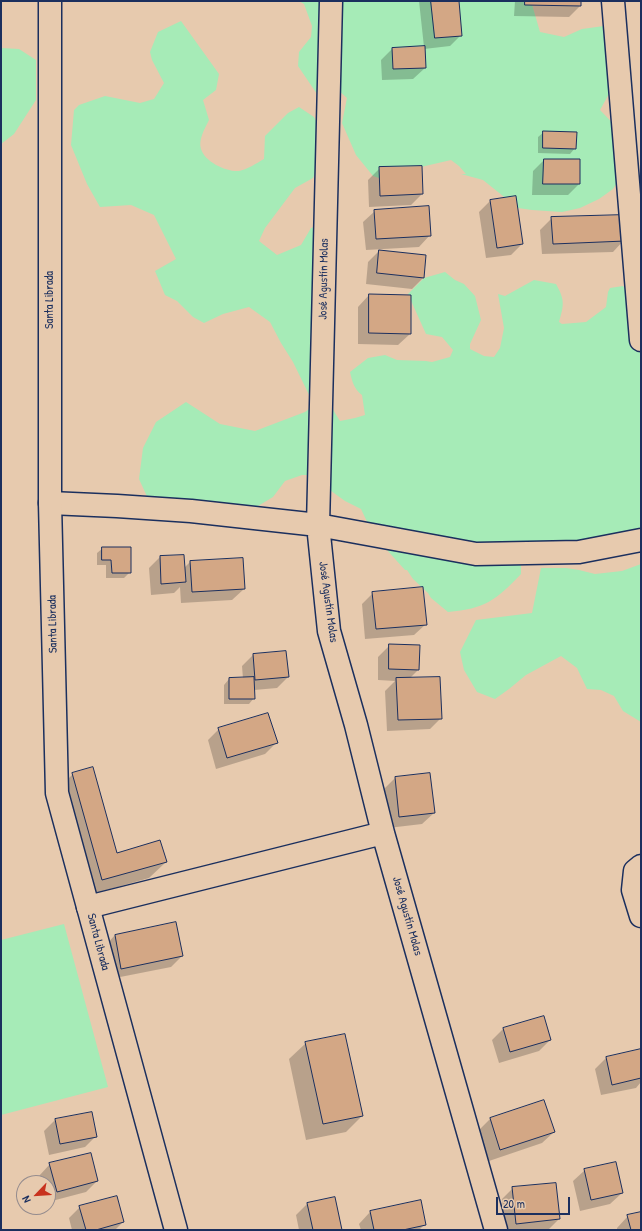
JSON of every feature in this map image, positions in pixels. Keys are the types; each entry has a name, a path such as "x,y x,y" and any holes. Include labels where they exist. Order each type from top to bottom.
{"street":[{"name":"Santa Librada","path":"50,1 50,503 57,793 176,1230"},
{"name":"José Agustín Molas","path":"331,1 318,525 329,631 356,725 383,833 496,1230"},
{"path":"613,1 641,340"},
{"path":"50,503 191,511 318,525 476,554 579,552 641,540"},
{"path":"88,907 383,833"},
{"path":"638,869 633,890 641,916"}],"green space":[{"path":"299,1 531,1 540,32 564,37 582,29 604,26 624,44 630,64 615,83 600,110 629,140 628,167 613,189 599,199 580,208 562,212 518,208 483,180 461,174 466,174 451,160 421,167 385,180 373,176 356,155 342,123 347,98 337,89 317,94 298,66 299,52 311,37 312,26 304,4"},
{"path":"181,21 219,74 216,90 203,100 209,120 202,134 200,145 203,154 211,162 228,170 239,171 264,159 265,136 288,113 299,107 314,117 328,144 313,178 295,188 265,228 259,241 277,255 301,245 311,228 325,223 325,393 340,421 365,415 362,395 355,387 350,372 368,358 385,355 397,360 432,362 450,357 453,350 442,337 426,334 408,294 424,278 445,272 455,280 464,284 475,296 481,320 470,344 470,349 484,356 494,357 500,348 504,328 498,294 505,296 534,280 556,284 561,294 563,303 559,322 562,324 586,322 606,307 610,288 623,286 641,308 641,537 521,558 521,574 497,597 481,606 461,611 448,612 431,598 428,593 413,579 407,570 405,570 387,550 381,539 371,530 361,509 345,501 309,475 302,475 285,481 273,497 238,518 150,503 139,479 143,448 156,422 186,402 220,424 255,431 305,412 314,405 293,362 270,322 249,307 223,314 204,323 193,317 177,301 165,295 155,271 176,259 154,215 131,205 100,207 87,184 71,145 74,110 79,105 105,96 140,103 154,99 164,83 152,60 150,52 158,32"},
{"path":"1,48 19,49 36,60 36,100 14,134 1,144"},
{"path":"641,564 641,722 623,711 614,696 601,690 587,689 577,668 561,656 526,675 495,699 477,692 464,670 460,652 476,620 532,613 541,568 566,568 595,574 622,571"},
{"path":"64,924 108,1087 1,1115 1,940"}],"building":[{"path":"431,1 459,1 462,36 435,38"},
{"path":"525,1 581,1 581,6 525,5"},
{"path":"425,46 426,68 393,69 392,48"},
{"path":"543,131 577,132 576,149 543,148"},
{"path":"544,159 580,159 580,184 543,184"},
{"path":"422,166 423,194 380,196 379,167"},
{"path":"516,196 523,244 497,248 490,200"},
{"path":"429,206 431,236 376,239 374,210"},
{"path":"624,215 625,241 553,244 551,217"},
{"path":"379,250 426,255 424,278 377,273"},
{"path":"369,294 411,295 411,334 369,333"},
{"path":"102,547 131,547 131,573 112,573 111,560 102,560"},
{"path":"184,555 186,582 161,584 160,556"},
{"path":"243,558 245,589 192,592 190,561"},
{"path":"423,587 427,625 376,629 372,592"},
{"path":"389,644 420,645 419,670 389,669"},
{"path":"286,651 289,677 255,680 253,654"},
{"path":"254,677 255,699 229,699 229,678"},
{"path":"440,677 442,719 398,720 396,678"},
{"path":"268,713 278,743 227,758 218,728"},
{"path":"93,767 117,853 160,840 167,862 102,880 72,773"},
{"path":"430,773 435,813 399,817 395,777"},
{"path":"176,922 183,956 121,969 115,935"},
{"path":"544,1016 551,1040 510,1052 503,1028"},
{"path":"345,1034 363,1116 323,1124 305,1042"},
{"path":"641,1049 641,1078 612,1085 606,1057"},
{"path":"544,1100 555,1132 500,1150 490,1118"},
{"path":"92,1112 97,1137 60,1144 55,1119"},
{"path":"91,1153 98,1181 57,1192 56,1175 52,1175 49,1163"},
{"path":"616,1162 623,1193 591,1200 584,1169"},
{"path":"556,1183 560,1219 516,1224 512,1187"},
{"path":"117,1196 124,1222 96,1230 86,1230 79,1206"},
{"path":"335,1197 342,1230 313,1230 307,1203"},
{"path":"421,1200 426,1225 403,1230 374,1230 370,1211"},
{"path":"641,1212 641,1230 631,1230 627,1215"}]}
